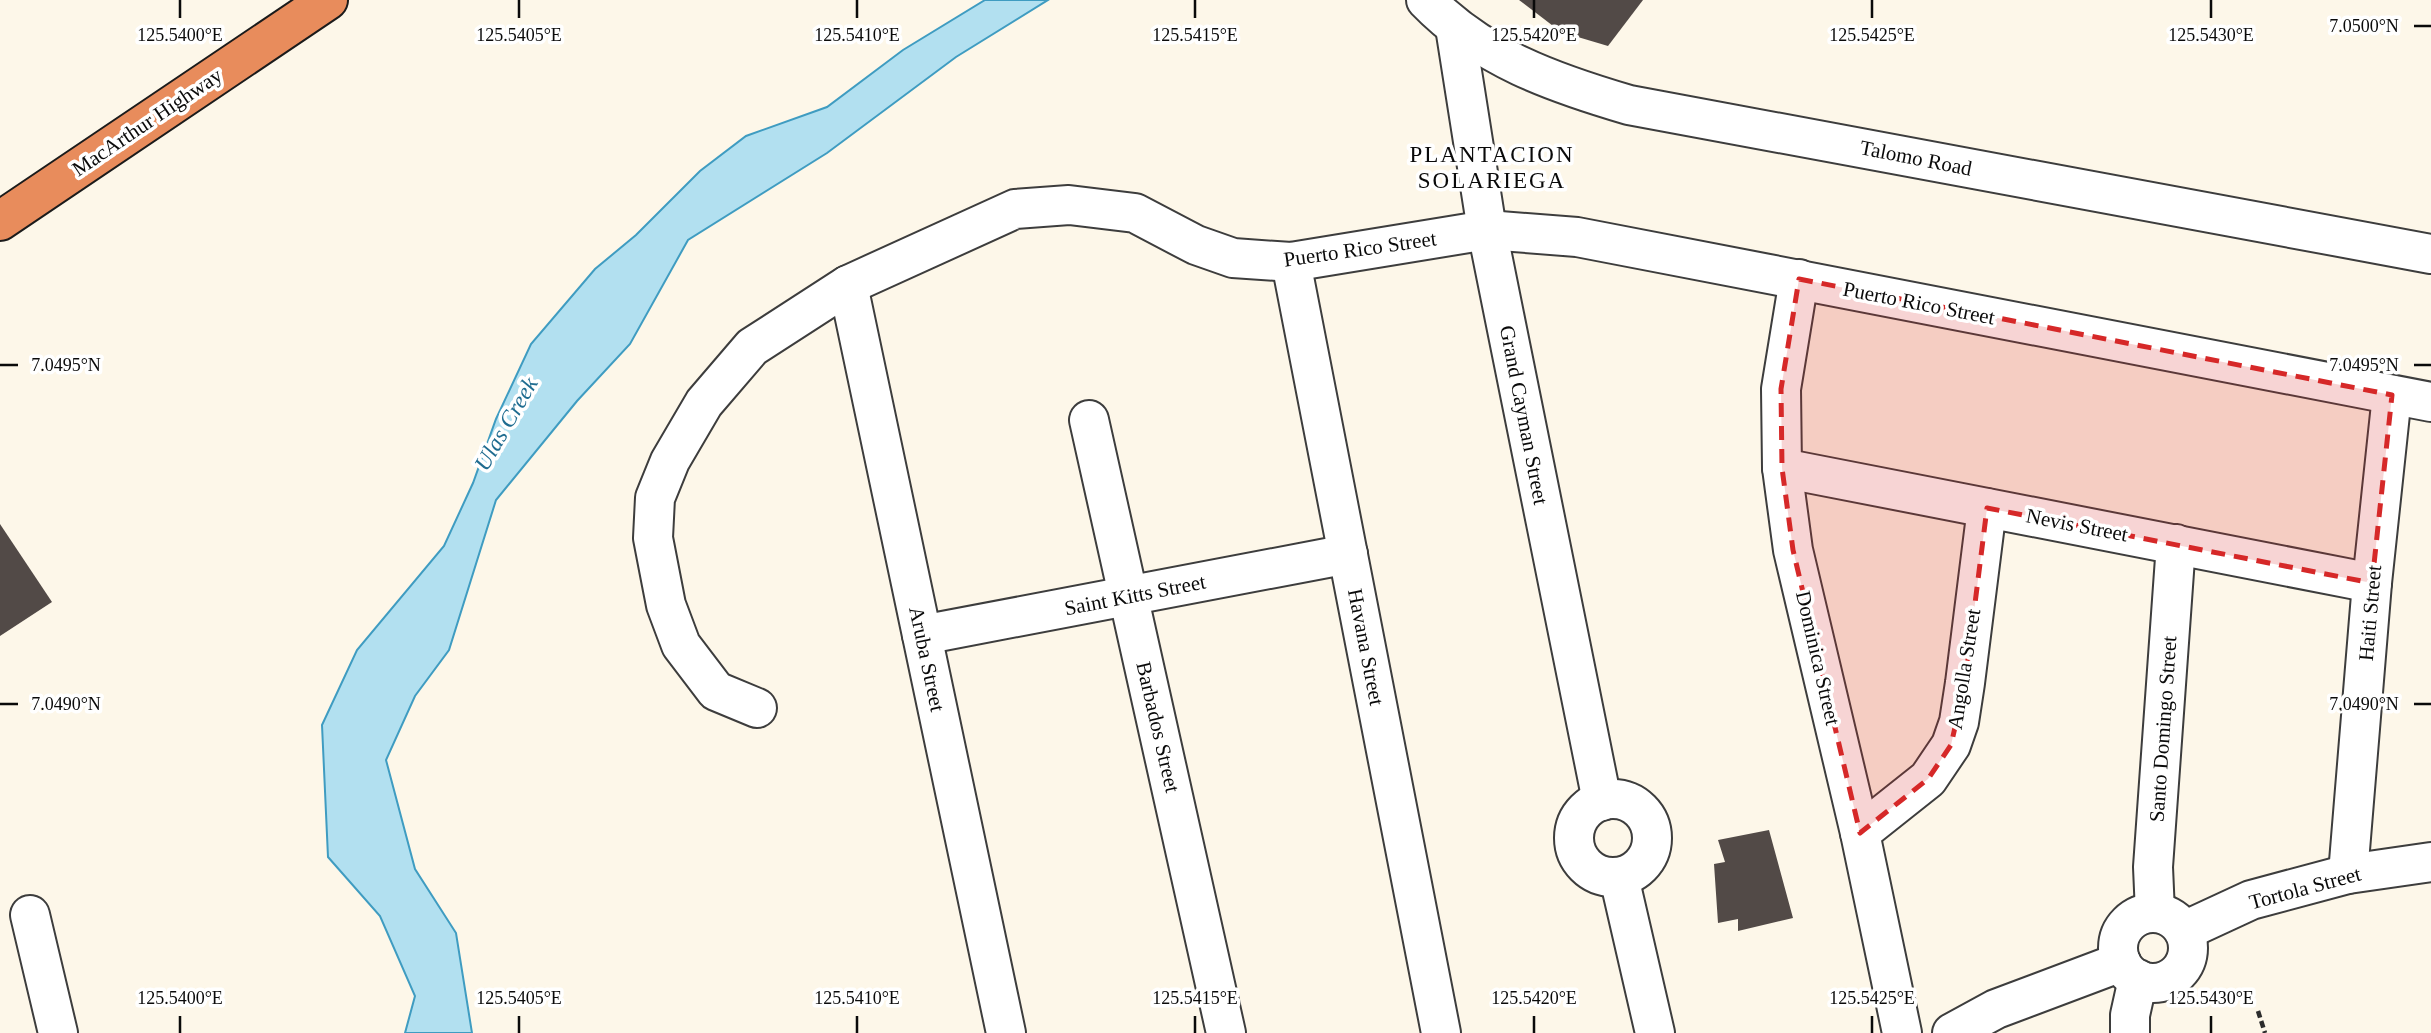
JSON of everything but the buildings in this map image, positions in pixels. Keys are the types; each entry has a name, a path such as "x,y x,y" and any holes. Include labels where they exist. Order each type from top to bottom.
{"highway":[{"name":"MacArthur Highway","path":"0,221 328,0"}],"street":[{"name":"Talomo Road","path":"1426,0 1455,27 1522,68 1561,85 1629,105 2431,254"},
{"name":"Grand Cayman Street","path":"1455,27 1487,230 1602,801"},
{"name":"Puerto Rico Street","path":"757,708 716,691 681,645 666,605 653,538 655,498 670,461 704,403 752,347 848,285 1015,209 1069,205 1135,213 1196,245 1233,258 1291,262 1487,230 1577,237 2431,402"},
{"name":"Havana Street","path":"1291,262 1441,1033"},
{"name":"Dominica Street","path":"1799,279 1781,388 1782,468 1793,550 1860,833 1902,1033"},
{"name":"Aruba Street","path":"848,285 1006,1033"},
{"name":"Haiti Street","path":"2348,874 2372,583 2392,395"},
{"name":"Barbados Street","path":"1089,420 1226,1033"},
{"name":"Nevis Street","path":"1782,468 2372,583"},
{"name":"Angolla Street","path":"1860,833 1928,779 1951,745 1963,696 1987,508"},
{"name":"Santo Domingo Street","path":"2170,922 2153,867 2176,544"},
{"name":"Saint Kitts Street","path":"922,635 1348,554"},
{"path":"1615,799 1629,803 1640,810 1648,821 1652,840 1650,853 1642,865 1619,877 1595,872 1577,853 1576,826 1589,807 1602,801 1615,799"},
{"name":"Tortola Street","path":"2170,922 2348,874 2431,862"},
{"path":"1619,877 1655,1033"},
{"path":"1952,1033 1996,1009 2130,971 2150,983 2163,981 2182,967 2187,956 2170,922 2143,914 2123,929 2119,939 2130,971 2130,1033"},
{"path":"30,915 58,1033"}],"path":[{"path":"2258,1011 2265,1033"}],"highlighted area":[{"path":"1799,279 2392,395 2372,583 1987,508 1965,683 1951,745 1928,779 1860,833 1793,550 1782,468 1781,389"}],"water":[{"name":"Ulas Creek","path":"985,0 1048,0 956,57 827,153 688,240 630,344 577,401 496,500 449,650 415,696 386,760 415,869 456,933 472,1033 405,1033 415,996 380,916 328,857 322,725 357,650 444,546 473,483 496,419 531,344 595,269 636,235 700,171 746,136 827,107 903,50"}],"district":[{"name":"PLANTACION SOLARIEGA","path":"1492,167"}]}
